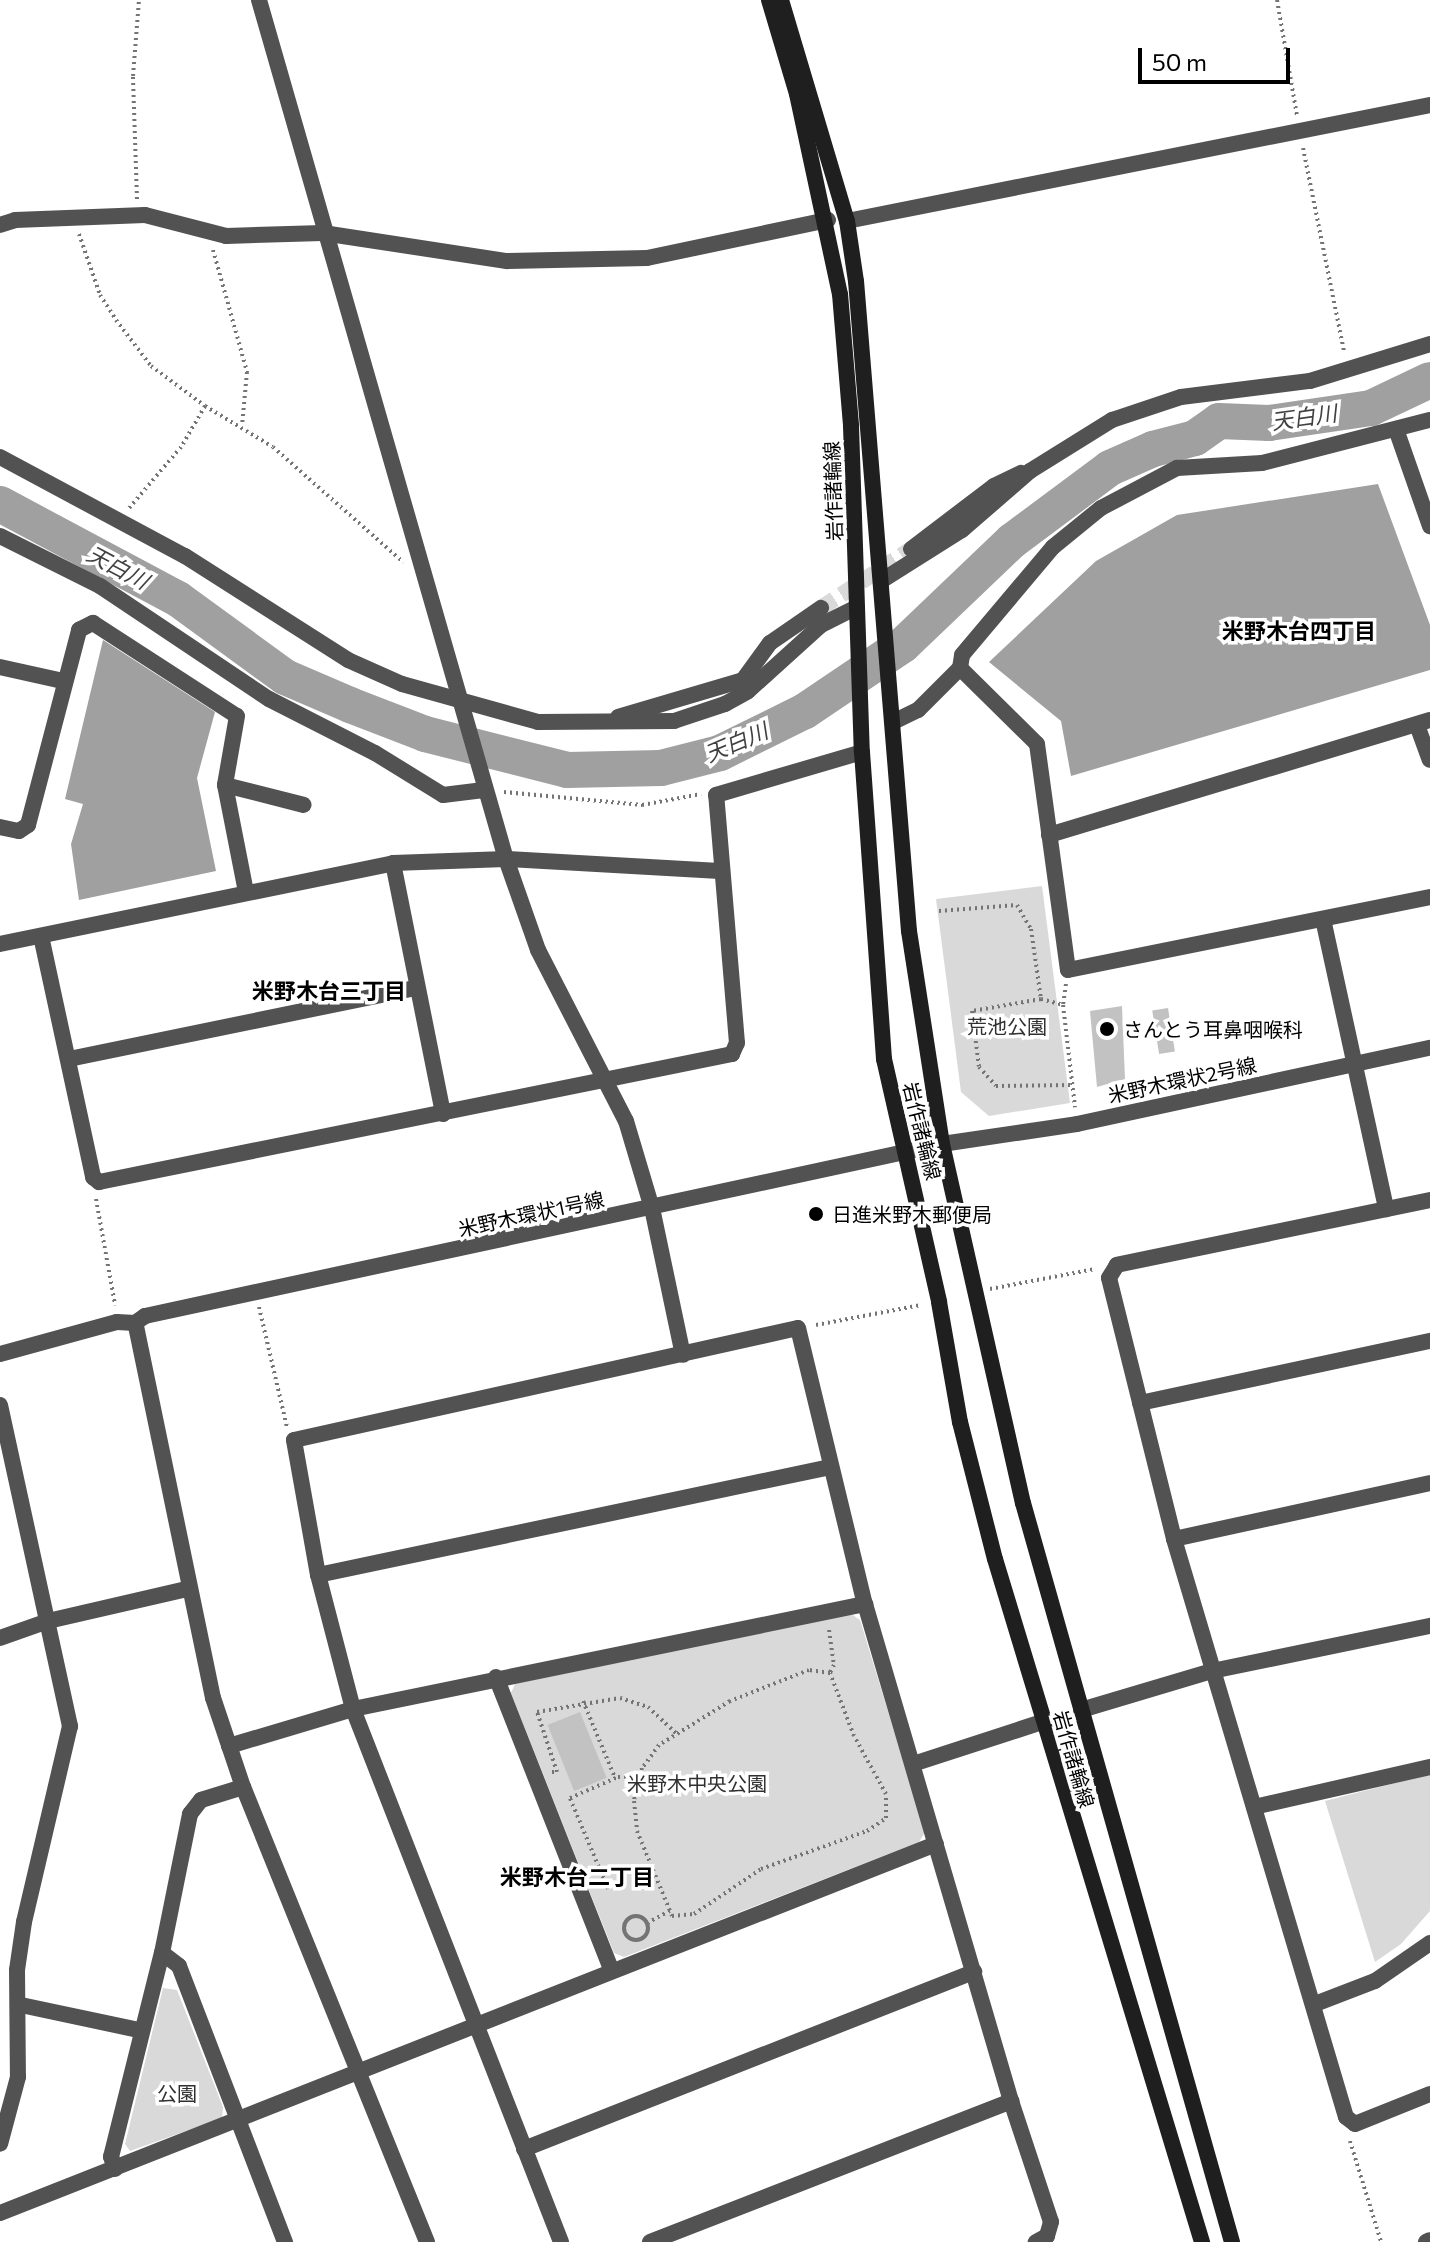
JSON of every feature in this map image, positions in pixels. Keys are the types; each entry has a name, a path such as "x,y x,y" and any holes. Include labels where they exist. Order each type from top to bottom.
{"main road":[{"name":"岩作諸輪線","path":"769,0 828,220 840,294 851,426 862,752 884,1059 939,1302 960,1422 1042,1722 1202,2242"},
{"name":"岩作諸輪線","path":"781,0 847,221 892,696 909,931 942,1144 972,1292 1081,1710 1232,2242"}],"street":[{"path":"259,0 323,233 506,859 553,982 608,1080 644,1170 683,1355"},
{"path":"847,221 1430,105"},
{"path":"0,225 15,220 145,215 226,236 323,233 507,261 631,259 828,220"},
{"path":"881,581 962,530 1030,471 1112,420 1181,397 1310,381 1430,344"},
{"path":"893,722 918,710 960,668 962,655 1053,547 1101,508 1163,475 1198,464 1262,463 1397,432 1430,420"},
{"path":"1397,432 1430,526"},
{"path":"0,457 121,519 348,660 402,684 538,722 674,721 725,704 748,691 821,625 857,613"},
{"path":"911,549 1009,477 1030,471"},
{"path":"0,536 100,586 269,699 375,753 443,795 483,785"},
{"path":"605,721 743,680 770,643 821,608"},
{"path":"0,827 19,831 28,825 63,681 79,630 93,623 234,711 239,723 225,785 246,892"},
{"path":"0,667 63,681"},
{"path":"960,668 1034,736 1068,970 1430,897"},
{"path":"1049,835 1424,723 1430,760"},
{"path":"41,936 93,1177 108,1184 608,1080 737,1050 714,803 722,793 862,752"},
{"path":"225,785 304,805"},
{"path":"0,944 393,863 506,859 720,871"},
{"path":"393,863 443,1114"},
{"path":"1323,919 1386,1209"},
{"path":"69,1059 416,988"},
{"name":"米野木環状2号線","path":"942,1144 1077,1124 1430,1048"},
{"name":"米野木環状1号線","path":"0,1354 129,1325 145,1316 942,1144"},
{"path":"1430,1200 1117,1265 1109,1278 1174,1539 1315,2004 1346,2117 1360,2123 1430,2094"},
{"path":"129,1325 187,1589 229,1746 427,2242"},
{"path":"561,2242 480,2025 353,1709 318,1575 292,1448 300,1436 798,1328 865,1604 1011,2101 1051,2222 1047,2236 1036,2242"},
{"path":"1140,1403 1430,1341"},
{"path":"0,1405 70,1726 24,1922 17,1970 21,2005 15,2101 0,2144"},
{"path":"318,1575 830,1467"},
{"path":"1174,1539 1430,1483"},
{"path":"0,1638 48,1621 187,1589"},
{"path":"229,1746 353,1709 496,1677 865,1604"},
{"path":"1081,1710 1212,1671 1430,1626"},
{"path":"496,1677 612,1971"},
{"path":"913,1764 1042,1722"},
{"path":"1254,1807 1430,1767"},
{"path":"115,2169 111,2157 139,2030 162,1953 192,1808 243,1787"},
{"path":"0,2213 936,1844"},
{"path":"1315,2004 1375,1981 1430,1943"},
{"path":"162,1953 179,1966 242,2120 285,2242"},
{"path":"524,2149 974,1972"},
{"path":"21,2005 139,2030"},
{"path":"650,2242 1011,2101"}],"path":[{"path":"139,0 133,76 136,194 145,215"},
{"path":"1277,0 1299,129 1348,369"},
{"path":"77,220 84,254 116,320 151,366 205,406 242,426 290,461 397,559 418,563"},
{"path":"208,231 247,372 242,426"},
{"path":"121,519 181,447 205,406"},
{"path":"483,785 642,805 722,793"},
{"path":"939,911 1017,905 1031,929 1041,999"},
{"path":"1068,970 1063,1005 1077,1124"},
{"path":"1063,1005 1041,999 972,1011 979,1067 996,1086 1073,1085"},
{"path":"93,1177 129,1325"},
{"path":"972,1292 1117,1265"},
{"path":"256,1293 292,1448"},
{"path":"798,1328 939,1302"},
{"path":"826,1611 834,1665 830,1673 854,1736 886,1794 886,1818 867,1831 761,1869 694,1914 672,1916 637,1831 634,1801 639,1777 649,1756 676,1733 750,1691 809,1670 830,1673"},
{"path":"541,1752 553,1773 557,1772 537,1712 603,1697 635,1701 659,1714 676,1733"},
{"path":"583,1701 615,1778"},
{"path":"608,1889 570,1798 615,1778 639,1777"},
{"path":"647,1923 633,1916 625,1923 626,1934 641,1939 647,1923 670,1910"},
{"path":"1346,2117 1381,2242"}],"green space":[{"name":"荒池公園","path":"1042,886 1070,1103 989,1116 961,1092 936,899"},
{"name":"米野木中央公園","path":"850,1613 860,1620 925,1832 919,1842 624,1957 614,1953 511,1693 515,1684"},
{"path":"1430,1774 1430,1911 1401,1944 1375,1962 1325,1801"},
{"name":"公園","path":"163,1988 177,1990 223,2107 222,2118 130,2151 125,2144"}],"shaded area":[{"path":"1378,484 1430,625 1430,670 1071,776 1061,721 989,662 1096,561 1177,515"},
{"path":"103,640 215,712 197,778 216,871 79,900 71,844 83,804 65,799"}],"building":[{"name":"さんとう耳鼻咽喉科","path":"1122,1006 1125,1079 1097,1087 1090,1011"},
{"path":"1168,1008 1175,1051 1159,1054 1152,1011"},
{"path":"580,1712 607,1778 574,1791 548,1725"}],"waterway":[{"name":"天白川","path":"0,504 178,599 285,677 350,705 425,734 567,770 661,768 720,753 805,711 903,645 1012,541 1110,468 1153,449 1195,438 1219,421 1269,423 1371,408 1430,380"}],"tunnel":[{"path":"821,608 911,549"}],"place":[{"name":"さんとう耳鼻咽喉科","path":"1107,1029"},
{"name":"日進米野木郵便局","path":"816,1214"}],"district":[{"name":"米野木台四丁目","path":"1299,631"},
{"name":"米野木台三丁目","path":"329,991"},
{"name":"米野木台二丁目","path":"577,1877"}]}
